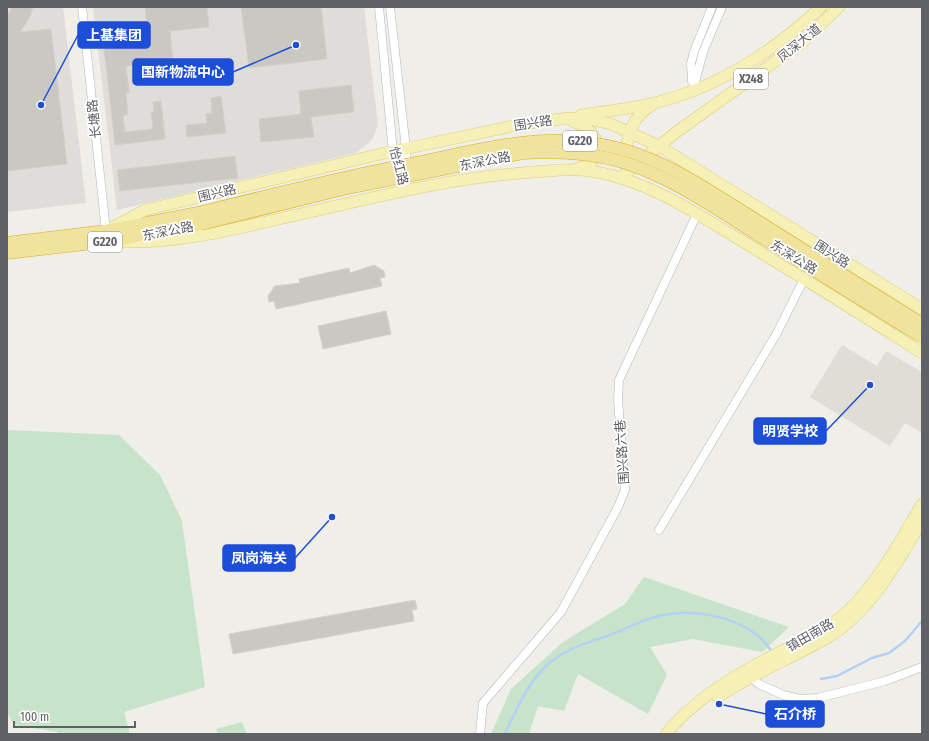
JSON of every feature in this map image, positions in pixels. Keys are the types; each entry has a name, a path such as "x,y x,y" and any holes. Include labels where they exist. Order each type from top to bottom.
{"highway":[{"name":"东深公路","path":"200,218 344,177 521,142 552,140 576,141 622,150 642,157 705,188 922,324"},
{"name":"东深公路","path":"7,253 108,236 523,153 552,151 575,152 619,161 644,170 699,198 922,337"},
{"name":"东深公路","path":"7,243 108,236"}],"main road":[{"name":"凤深大道","path":"654,103 693,90 725,76 752,61 783,40 821,7"},
{"name":"凤深大道","path":"659,146 804,40 839,7"},
{"path":"547,121 654,103"},
{"name":"X248","path":"620,178 629,131 638,115 654,103"},
{"name":"围兴路","path":"108,236 144,210 522,124 569,118 588,119 611,124 659,146 922,310"},
{"path":"547,121 574,122 590,129 594,135 597,143 597,151 593,159 587,165 572,170"},
{"name":"X248","path":"620,178 659,146"},
{"path":"108,236 146,242 204,236 406,191 483,176 572,170 595,172 620,178 645,188 697,214 922,353"},
{"name":"镇田南路","path":"675,734 707,705 762,662 827,628 857,603 888,561 922,504"},
{"name":"镇田南路","path":"666,734 703,699 748,674 831,635 847,622 878,589 895,567 922,521"}],"street":[{"name":"长塘路","path":"82,7 108,236"},
{"name":"怡红路","path":"379,7 394,152 406,191"},
{"name":"怡红路","path":"390,7 406,150 406,191"},
{"path":"693,90 691,63 712,7"},
{"path":"693,90 703,52 722,7"},
{"name":"围兴路六巷","path":"480,734 484,703 561,612 618,507 625,490 618,400 619,380 697,214"},
{"path":"659,530 777,333 804,279"},
{"path":"748,674 783,695 800,699 818,698 885,680 922,667"}],"shaded area":[{"path":"7,7 63,7 86,203 7,212"},
{"path":"93,7 364,7 378,124 375,134 370,142 355,153 117,210"},
{"path":"842,345 877,366 886,351 922,372 922,433 905,423 890,446 810,397"}],"green space":[{"path":"7,430 119,435 160,475 182,521 205,687 124,712 130,734 61,734 57,732 14,725 7,712"},
{"path":"644,577 789,627 762,652 693,639 650,647 667,675 648,714 578,674 564,711 538,706 529,734 491,734 511,689 563,642 625,604"},
{"path":"242,722 247,734 218,734 216,729"}],"building":[{"path":"12,7 33,7 30,17 20,32 51,29 67,164 7,171 7,16"},
{"path":"145,7 207,7 209,27 170,31 173,61 126,66 129,93 126,93 128,115 123,115 125,132 153,129 151,112 154,112 153,102 161,101 165,139 115,145 104,48 149,43"},
{"path":"241,7 321,7 327,59 249,68"},
{"path":"351,85 354,112 311,117 314,137 261,142 259,119 301,114 299,91"},
{"path":"221,96 226,133 187,137 186,125 207,123 206,114 212,113 211,98"},
{"path":"235,156 238,178 120,191 117,170"},
{"path":"374,265 384,271 385,277 380,278 382,286 276,309 274,301 269,302 268,296 275,286 300,283 299,279 349,268 350,273"},
{"path":"386,311 391,334 323,349 318,326"},
{"path":"415,600 417,609 412,610 414,621 233,654 229,634"}],"waterway":[{"path":"505,734 517,707 532,682 552,661 574,648 650,619 676,613 700,614 725,619 747,628 757,635 773,653"},
{"path":"821,679 837,676 872,658 889,653 905,641 922,621"}],"place":[{"name":"国新物流中心","path":"296,45"},
{"name":"上基集团","path":"41,105"},
{"name":"明贤学校","path":"870,385"},
{"name":"凤岗海关","path":"332,517"},
{"name":"石介桥","path":"719,704"}]}
